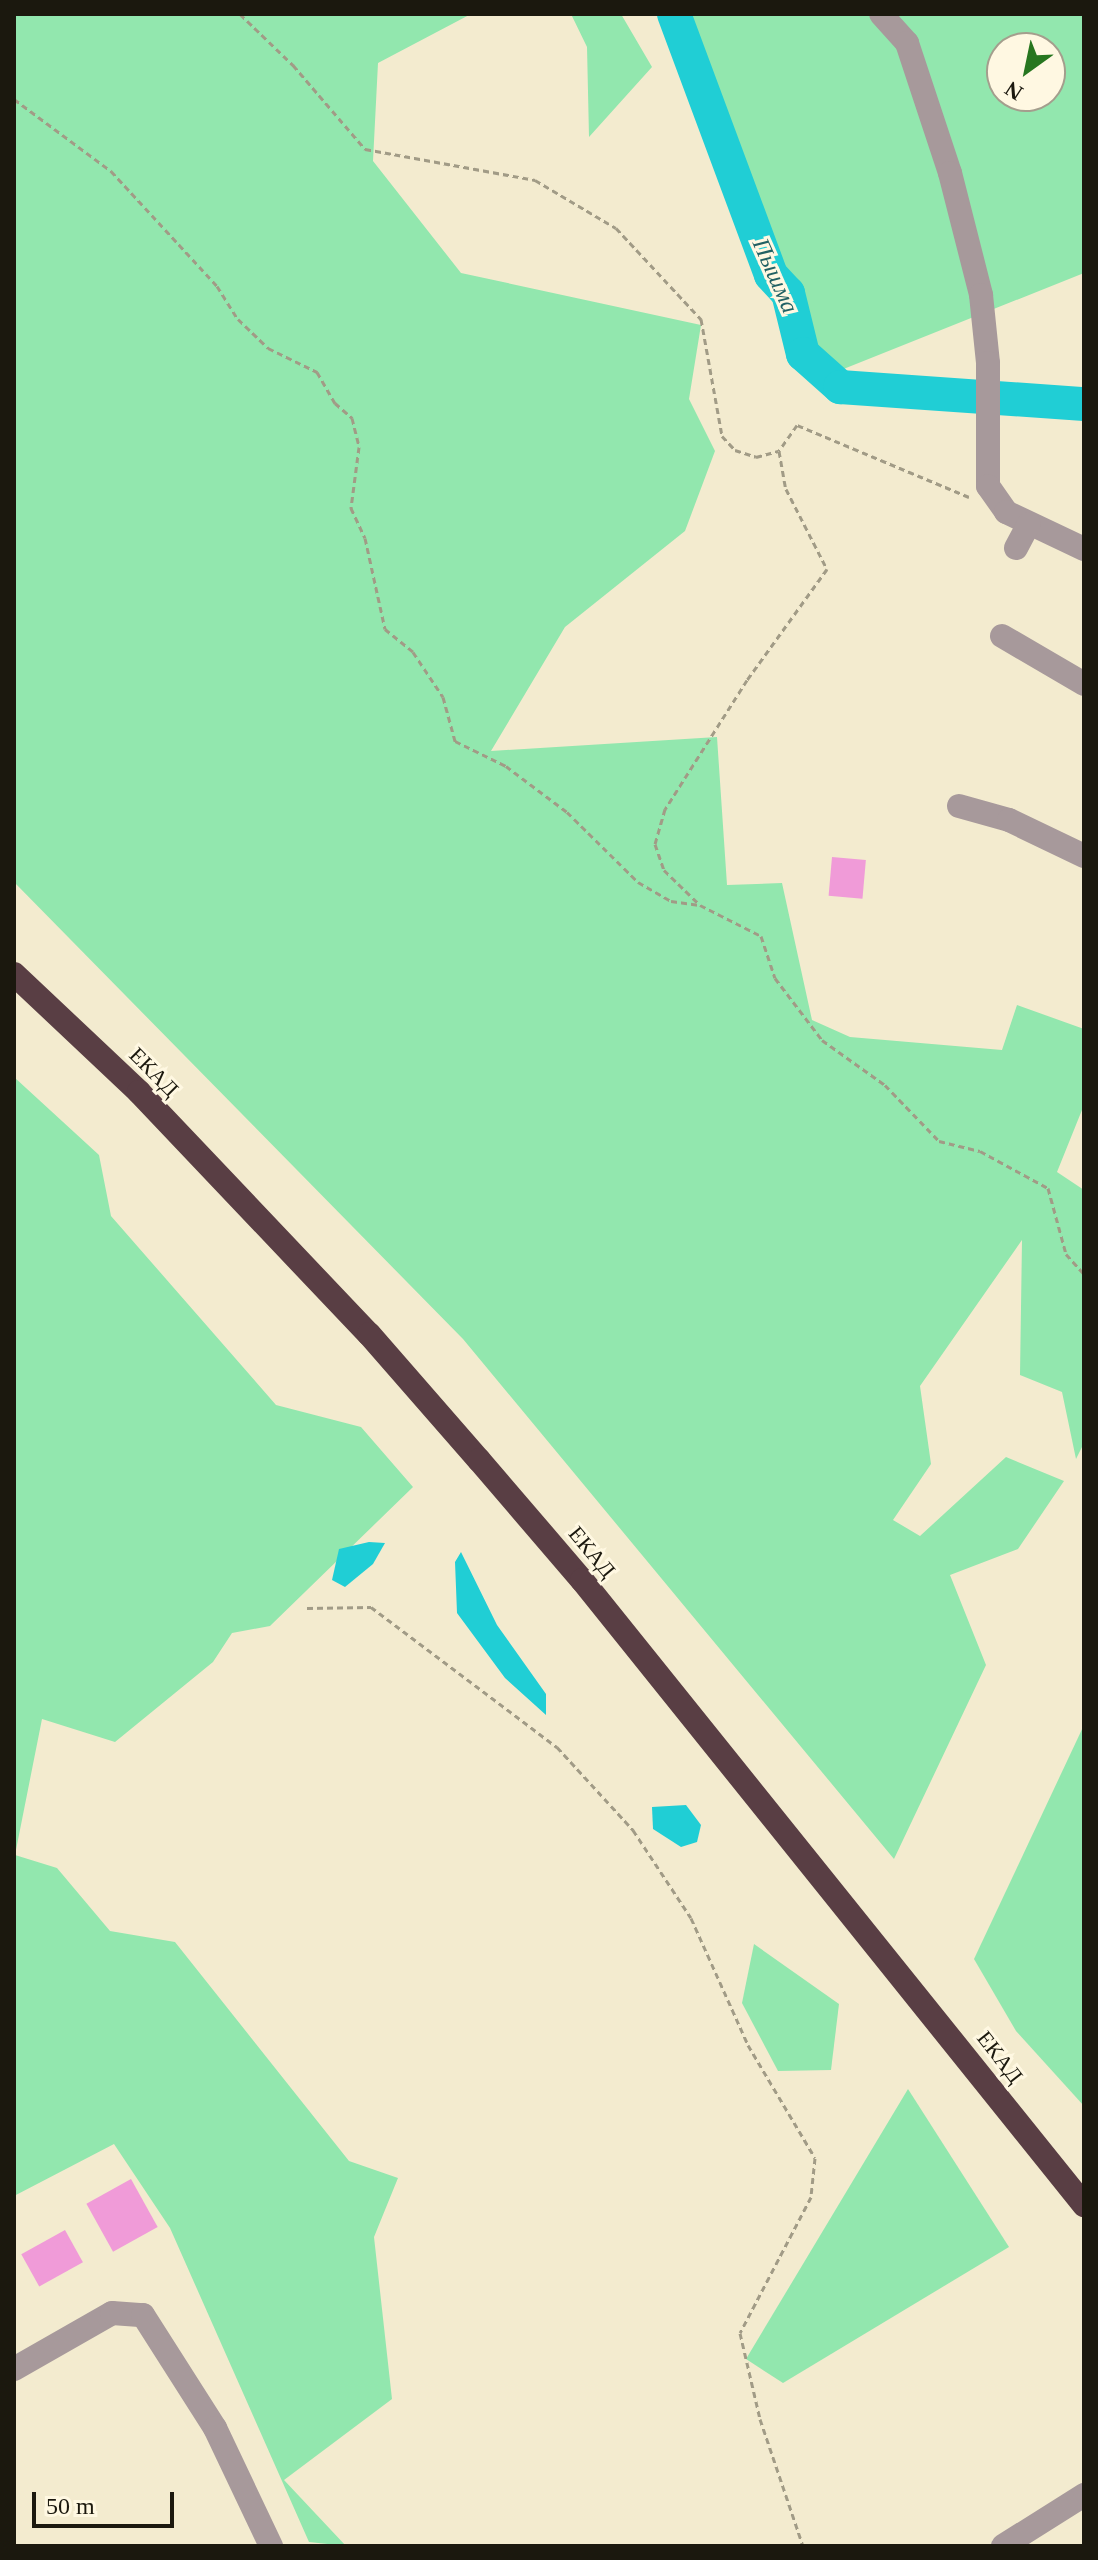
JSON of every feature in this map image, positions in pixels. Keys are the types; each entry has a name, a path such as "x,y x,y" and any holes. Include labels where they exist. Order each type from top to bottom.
{"highway":[{"name":"ЕКАД","path":"14,974 150,1104 369,1334 479,1460 592,1592 1084,2205"}],"street":[{"path":"881,14 907,43 950,173 981,295 988,363 988,486 1006,512 1084,549"},
{"path":"1016,548 1029,524"},
{"path":"1002,636 1084,684"},
{"path":"959,806 1009,820 1084,856"},
{"path":"14,2369 112,2313 143,2315 215,2428 271,2546"},
{"path":"1003,2546 1084,2495"}],"path":[{"path":"240,14 293,65 365,149 535,180 616,228 701,319 722,436 735,450 756,457 781,449 797,425 1006,512"},
{"path":"14,99 111,171 217,286 238,319 268,348 317,372 335,403 352,418 359,447 351,508 365,538 385,629 413,652 443,697 455,741 506,766 567,812 638,882 671,901 700,905"},
{"path":"781,449 786,489 827,569 747,680 665,809 655,844 664,870 700,905 761,936 775,978 797,1014 846,1061 885,1085 925,1130 939,1141 980,1151 1048,1188 1066,1254 1084,1274"},
{"path":"307,1608 371,1607 557,1747 633,1830 691,1918 748,2045 815,2158 811,2197 740,2333 760,2419 803,2546"}],"green space":[{"path":"14,14 471,14 378,63 373,161 461,273 701,325 689,399 715,451 685,531 565,627 491,751 717,737 727,885 782,883 812,1020 850,1037 1002,1050 1017,1005 1084,1029 1084,1105 1057,1172 1084,1190 1084,1443 1076,1459 1062,1392 1020,1375 1022,1240 920,1386 931,1464 893,1520 920,1536 1006,1457 1064,1481 1018,1549 950,1575 986,1665 894,1859 463,1339 14,882"},
{"path":"571,14 621,14 652,67 589,137 587,47"},
{"path":"676,14 1084,14 1084,273 831,374 750,206"},
{"path":"14,1077 99,1155 111,1216 276,1405 361,1427 413,1487 270,1626 232,1633 213,1662 115,1742 42,1719 15,1855 57,1868 110,1931 175,1942 349,2161 398,2178 374,2237 392,2399 284,2480 346,2546 309,2542 170,2228 114,2144 14,2196"},
{"path":"1084,1725 1084,2106 1016,2031 974,1959"},
{"path":"754,1944 839,2004 831,2070 778,2071 742,2003"},
{"path":"908,2089 1009,2247 783,2383 746,2359"}],"water":[{"path":"369,1542 385,1543 373,1564 345,1587 332,1580 339,1549"},
{"path":"461,1552 497,1625 546,1694 546,1715 505,1678 457,1613 455,1562"},
{"path":"686,1805 701,1825 697,1842 681,1847 653,1829 652,1807"}],"building":[{"path":"832,857 866,860 862,899 829,896"},
{"path":"131,2179 158,2227 113,2252 86,2204"},
{"path":"65,2230 83,2262 39,2287 21,2254"}],"waterway":[{"name":"Пышма","path":"674,14 771,275 788,293 803,354 840,387 1084,404"}]}
